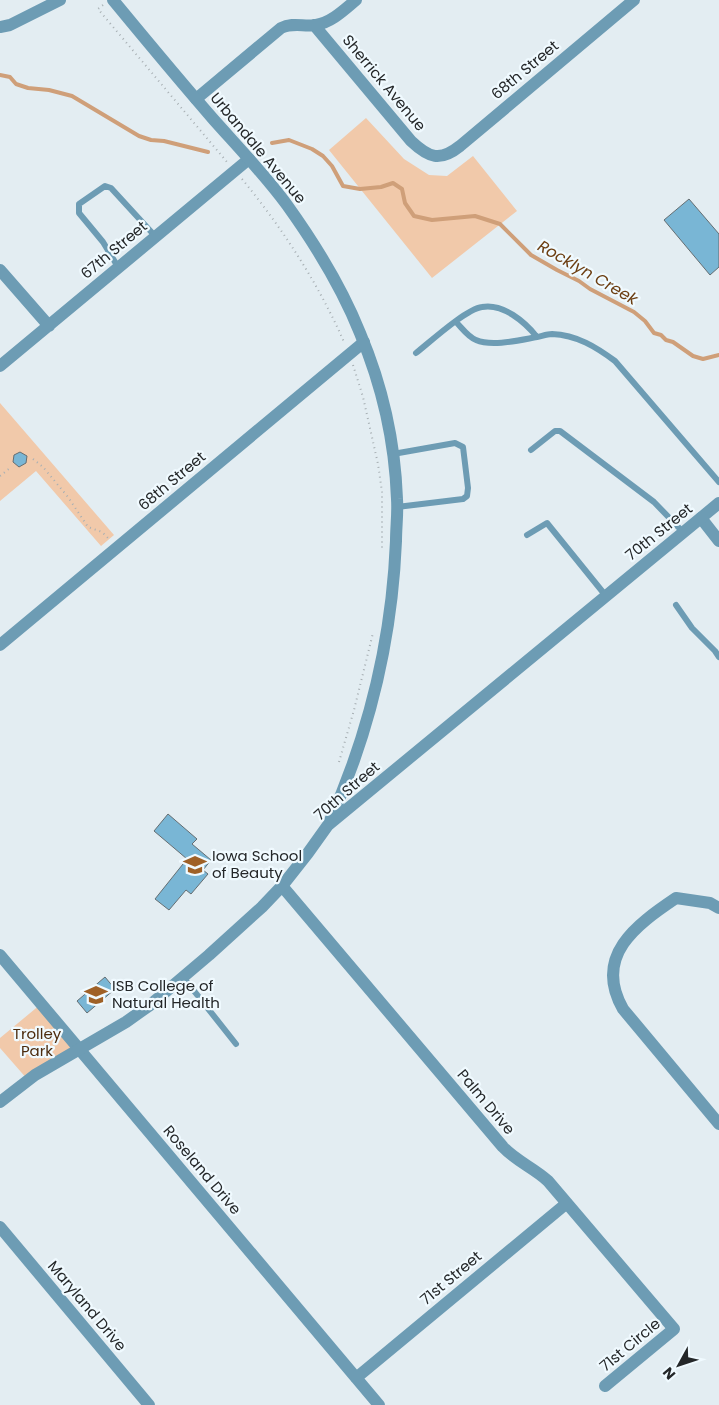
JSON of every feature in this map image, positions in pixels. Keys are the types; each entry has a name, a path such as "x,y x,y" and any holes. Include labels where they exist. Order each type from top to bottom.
{"street":[{"path":"0,27 60,0"},
{"path":"196,99 282,28 292,24 314,25 329,20 356,0"},
{"name":"68th Street","path":"434,157 442,156 455,150 634,0"},
{"name":"Urbandale Avenue","path":"109,1 249,159 275,190 304,230 351,311 364,342 384,405 393,454 397,506 394,578 383,655 364,731 328,825"},
{"name":"Sherrick Avenue","path":"314,25 412,141 422,151 434,157"},
{"name":"67th Street","path":"0,366 249,159"},
{"path":"0,270 48,326"},
{"name":"68th Street","path":"0,645 364,342"},
{"name":"70th Street","path":"0,1102 35,1075 126,1022 150,1005 262,907 282,886 328,825 719,503"},
{"path":"701,518 719,541"},
{"name":"Palm Drive","path":"282,886 503,1147 514,1158 542,1175 674,1329"},
{"path":"719,908 710,903 676,898 657,911 628,936 616,956 612,972 616,998 622,1009 719,1124"},
{"name":"Roseland Drive","path":"0,955 379,1405"},
{"name":"71st Street","path":"356,1378 567,1203"},
{"name":"Maryland Drive","path":"0,1228 149,1405"},
{"name":"71st Circle","path":"605,1386 674,1329"}],"lane":[{"path":"118,267 80,213 79,204 105,186 111,188 155,236"},
{"path":"416,353 470,311 482,307 491,306 514,315 523,321 537,337"},
{"path":"456,322 468,335 476,340 489,343 551,334 567,336 598,348 615,361 719,482"},
{"path":"530,450 555,431 560,431 654,502 683,532"},
{"path":"393,454 455,443 463,447 468,488 467,496 463,499 397,506"},
{"path":"527,535 547,523 606,596"},
{"path":"676,605 692,628 719,657"},
{"path":"183,977 236,1044"}],"path":[{"path":"109,1 98,9 230,166"},
{"path":"240,177 264,207 299,259 330,313 346,348"},
{"path":"354,367 363,397 378,464 382,492 382,550"},
{"path":"33,459 43,467 68,497 88,527 102,532 108,538"},
{"path":"0,476 10,468"},
{"path":"349,772 338,768 374,625"}],"green space":[{"path":"366,118 404,159 429,175 447,176 473,156 517,211 432,278 329,150"},
{"path":"0,403 114,535 101,546 36,471 0,501"},
{"name":"Trolley Park","path":"41,1004 79,1049 28,1080 0,1048 0,1038"}],"building":[{"path":"689,199 719,234 719,267 710,275 664,220"},
{"path":"20,452 27,456 26,463 19,467 13,462 14,455"},
{"name":"Iowa School of Beauty","path":"168,814 197,839 192,844 211,860 203,870 208,874 191,894 186,890 169,910 155,899 187,859 154,831"},
{"name":"ISB College of Natural Health","path":"105,977 115,989 87,1013 77,1001"}],"waterway":[{"name":"Rocklyn Creek","path":"0,75 10,77 16,84 28,88 49,90 72,96 139,136 208,152"},
{"name":"Rocklyn Creek","path":"272,143 289,140 312,149 323,156 332,166 343,186 360,189 381,187 393,183 402,189 405,203 414,216 432,220 475,216 500,224 531,255 634,312 645,321 654,333 673,342 693,356 703,359 719,355"}],"place":[{"name":"Iowa School of Beauty","path":"195,865"},
{"name":"ISB College of Natural Health","path":"96,995"}]}
